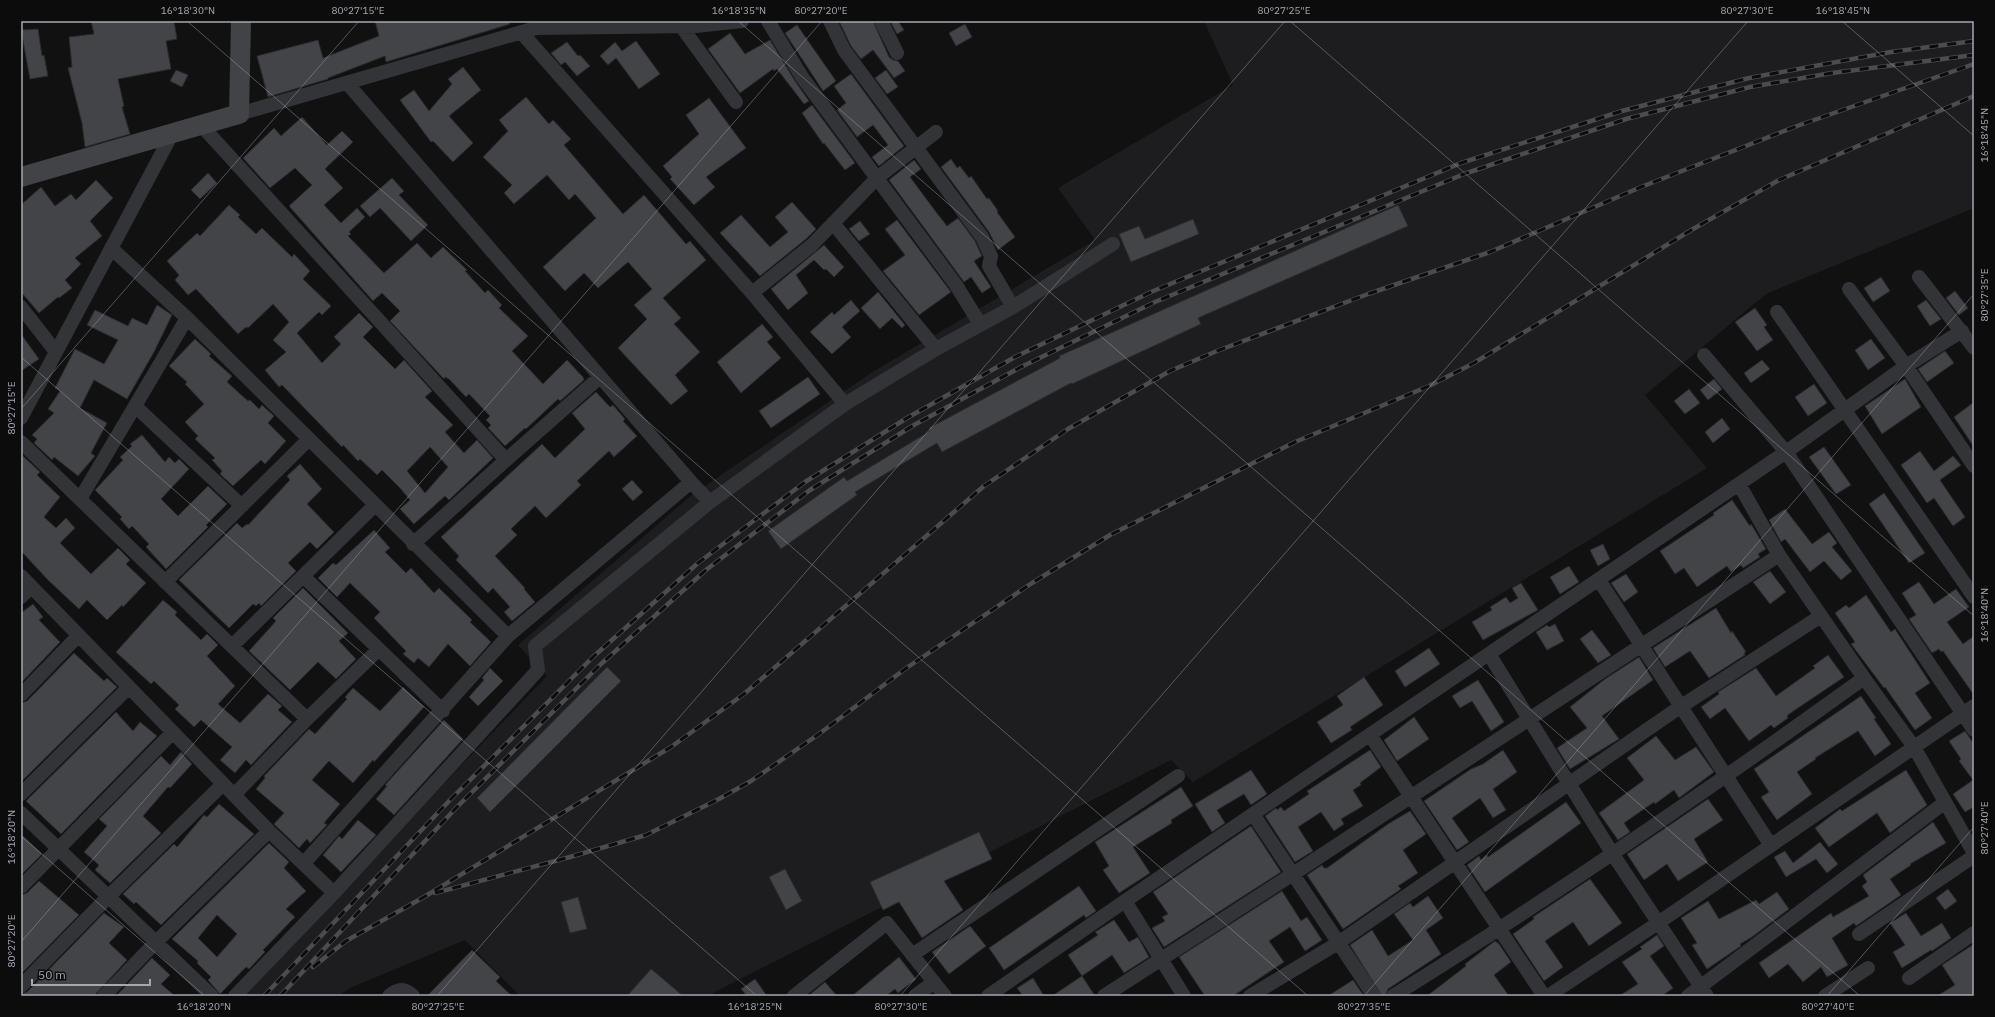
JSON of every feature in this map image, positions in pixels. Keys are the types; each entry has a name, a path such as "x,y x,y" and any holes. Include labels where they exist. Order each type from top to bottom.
{"main road":[{"path":"21,177 239,114 242,21"}],"street":[{"path":"239,114 536,28 681,26 742,21"},
{"path":"768,21 802,77 956,285 980,324"},
{"path":"830,21 844,50 982,237 990,256 989,266 1013,307"},
{"path":"881,21 897,53"},
{"path":"681,26 736,102"},
{"path":"521,32 752,293 845,404"},
{"path":"347,83 600,377 710,502"},
{"path":"201,125 506,460"},
{"path":"752,293 812,245 877,178 936,132"},
{"path":"21,418 172,134"},
{"path":"833,223 936,349"},
{"path":"235,996 334,893 538,670 536,646 710,502 845,404 936,349 1013,307 1113,244"},
{"path":"111,248 186,318 413,544 508,636"},
{"path":"1919,277 1974,348"},
{"path":"1849,289 1906,366 1974,466"},
{"path":"21,307 56,352"},
{"path":"1778,312 1974,597"},
{"path":"80,499 186,318"},
{"path":"988,996 1125,901 1786,452 1845,408 1906,366 1962,331"},
{"path":"1704,355 1786,452 1968,710 1974,730"},
{"path":"413,544 600,377"},
{"path":"135,406 242,506"},
{"path":"165,582 309,439"},
{"path":"21,442 307,719"},
{"path":"304,863 443,711 508,636 691,482"},
{"path":"1739,484 1779,555 1864,678 1914,747 1944,803 1974,853"},
{"path":"232,646 375,505"},
{"path":"1104,996 1293,874 1779,555"},
{"path":"21,576 269,831 334,893"},
{"path":"303,576 378,650 443,711"},
{"path":"1599,580 1725,777 1770,844"},
{"path":"21,598 31,587"},
{"path":"1250,996 1338,943 1680,707 1821,616"},
{"path":"21,695 79,635"},
{"path":"234,795 307,719 378,650"},
{"path":"1488,654 1612,853 1704,992"},
{"path":"1393,996 1500,930 1725,777 1864,678"},
{"path":"21,794 129,687"},
{"path":"1548,996 1658,923 1770,844 1968,710"},
{"path":"21,887 173,732"},
{"path":"1370,735 1544,996"},
{"path":"912,955 1178,776"},
{"path":"21,986 108,897 224,784"},
{"path":"1688,996 1704,992 1944,803"},
{"path":"21,812 212,996"},
{"path":"1253,814 1374,996"},
{"path":"104,996 156,942 269,831"},
{"path":"1859,934 1974,856"},
{"path":"1125,901 1184,996"},
{"path":"794,996 887,923 945,996"},
{"path":"1909,978 1974,933"},
{"path":"1825,996 1868,968"},
{"path":"914,996 934,982"},
{"path":"389,996 401,989 408,991 413,996"}],"shaded area":[{"path":"1204,21 1974,21 1974,208 1766,294 1645,395 1707,468 1193,782 1171,760 707,996 520,996 465,940 350,988 338,996 240,996 547,676 518,645 693,494 874,371 1095,240 1058,188 1233,85"}],"building":[{"path":"91,21 174,21 177,39 166,41 171,69 118,79 124,106 122,107 130,134 85,147 82,123 68,68 72,67 69,37 94,34"},
{"path":"375,21 509,21 510,24 386,62 385,56 328,79 268,97 257,56 318,40 323,58 379,36"},
{"path":"839,21 873,21 889,57 898,61 905,71 894,78 873,50 861,59 851,46"},
{"path":"890,21 898,21 904,30 897,34"},
{"path":"965,24 972,37 956,46 949,33"},
{"path":"797,25 836,81 823,91 785,33"},
{"path":"38,29 42,56 44,55 48,76 30,79 21,30"},
{"path":"730,33 745,54 770,40 809,101 804,104 777,69 774,71 773,69 740,93 708,49"},
{"path":"636,41 660,74 639,89 616,58 608,65 600,56 615,42 622,51"},
{"path":"567,42 578,56 580,55 590,66 577,76 565,62 561,65 551,53"},
{"path":"463,67 481,90 449,116 473,143 453,162 433,141 431,142 400,100 414,90 429,111 452,84 448,79"},
{"path":"176,70 188,75 182,87 170,81"},
{"path":"886,70 898,87 887,94 875,78"},
{"path":"851,74 904,146 879,166 872,157 888,145 873,125 857,137 837,110 846,103 834,86"},
{"path":"526,97 549,124 553,120 571,139 564,145 623,214 644,195 686,244 690,241 706,260 663,298 681,318 674,324 700,352 675,375 688,391 671,405 618,348 647,319 634,305 652,289 628,262 598,288 584,273 565,291 543,267 596,218 575,194 569,200 547,175 514,204 504,193 512,185 483,157 508,131 499,120"},
{"path":"709,98 746,148 706,177 715,187 694,205 670,179 672,177 663,166 699,134 686,115"},
{"path":"812,105 855,163 845,170 824,143 823,144 802,113"},
{"path":"302,117 327,145 342,131 353,142 325,169 343,188 324,205 341,223 357,208 365,217 349,232 351,234 348,236 384,273 417,243 431,258 443,247 467,270 465,271 485,293 488,290 502,305 499,308 528,336 512,351 543,384 567,360 583,377 584,380 560,401 558,399 526,429 525,428 505,446 488,428 491,425 486,420 490,416 469,394 466,397 449,379 445,377 444,379 390,321 400,311 382,293 373,301 289,206 312,185 295,168 270,188 243,158 274,128 281,136"},
{"path":"951,159 957,168 960,166 969,178 971,176 987,199 989,198 1015,237 998,250 989,232 941,167"},
{"path":"914,160 921,169 910,177 936,212 947,226 958,218 975,241 982,256 974,261 991,287 982,293 971,277 964,282 889,180"},
{"path":"208,173 217,183 200,199 191,190"},
{"path":"392,178 404,191 399,195 428,225 411,241 380,208 370,217 360,206"},
{"path":"96,180 113,198 90,221 102,236 75,258 81,264 65,280 72,288 59,298 58,297 39,313 21,292 21,205 41,187 55,206 71,194 76,200"},
{"path":"792,202 816,229 806,239 760,276 720,233 741,215 770,247 788,232 775,217"},
{"path":"229,205 240,215 238,217 256,234 262,228 292,257 294,254 310,271 303,279 331,306 322,315 319,312 297,333 322,363 341,344 334,337 359,313 373,327 363,337 395,369 404,360 432,391 425,397 453,425 445,432 464,453 477,440 493,458 449,500 445,496 414,524 400,509 410,500 400,488 382,470 377,475 360,459 358,461 343,445 342,447 282,385 279,387 265,370 286,352 273,340 289,322 273,304 248,328 246,327 238,334 196,289 188,295 175,280 179,275 167,261 197,233 200,236","holes":["430,447 448,467 425,493 407,471"]},
{"path":"1398,205 1408,226 1198,318 1201,324 1072,384 1071,383 942,452 937,443 855,492 857,495 781,549 768,531 844,477 847,481 930,431 929,428 1060,358 1059,356"},
{"path":"1193,219 1199,234 1131,262 1119,234 1139,226 1145,239"},
{"path":"897,220 951,292 919,315 883,271 905,255 885,229"},
{"path":"860,221 870,234 859,241 849,229"},
{"path":"824,245 844,267 834,277 814,260 796,275 808,293 788,310 771,289"},
{"path":"1881,277 1890,291 1873,302 1864,288"},
{"path":"1955,291 1968,308 1959,315 1946,298"},
{"path":"878,292 905,325 902,328 892,318 880,329 861,308"},
{"path":"851,300 860,311 842,327 851,337 832,354 810,332 832,312 834,315"},
{"path":"1926,300 1941,319 1930,326 1917,306"},
{"path":"157,305 172,315 154,352 127,399 94,380 80,408 107,423 91,453 95,456 78,476 54,457 52,460 34,443 37,439 32,435 54,413 48,409 60,391 55,388 75,349 104,364 118,340 87,325 95,310 128,326 132,318 147,325"},
{"path":"1755,308 1767,325 1764,327 1773,340 1757,351 1735,322"},
{"path":"762,324 773,337 767,342 781,358 741,393 717,362"},
{"path":"21,334 39,359 21,371"},
{"path":"195,339 211,354 209,356 232,376 227,382 259,409 262,405 274,416 268,423 286,441 265,464 261,460 233,486 220,474 222,471 212,460 215,458 195,439 198,436 185,422 204,404 185,384 187,382 169,366"},
{"path":"1871,339 1885,358 1868,370 1855,350"},
{"path":"1945,351 1954,363 1927,382 1918,369"},
{"path":"1762,360 1770,369 1751,383 1744,373"},
{"path":"808,377 820,394 771,428 759,411"},
{"path":"1714,379 1722,389 1708,400 1700,390"},
{"path":"1905,379 1921,407 1882,434 1865,406"},
{"path":"1814,384 1827,403 1808,416 1795,397"},
{"path":"1689,389 1700,403 1685,414 1674,401"},
{"path":"596,392 610,407 613,405 625,419 623,421 637,436 614,457 609,451 577,481 581,485 546,518 535,506 511,529 517,535 495,556 525,588 524,589 535,602 512,621 504,612 510,607 493,588 488,593 456,560 459,556 441,537 542,444 555,458 585,429 572,413"},
{"path":"1974,402 1974,447 1954,417"},
{"path":"1722,418 1730,429 1713,443 1705,432"},
{"path":"142,435 165,462 169,457 175,463 179,459 189,469 161,499 178,516 208,486 227,504 206,525 208,527 166,569 146,547 149,544 132,526 129,529 120,519 122,517 95,490 123,460 120,457 132,446 130,444"},
{"path":"1824,447 1851,485 1836,494 1809,457"},
{"path":"1920,451 1934,471 1953,456 1961,465 1940,480 1965,517 1953,526 1934,498 1927,503 1901,465"},
{"path":"22,455 40,472 37,475 60,497 44,517 56,528 66,518 75,528 60,543 91,574 118,548 130,560 126,564 146,583 123,607 122,605 107,620 87,600 79,609 48,580 21,551"},
{"path":"300,464 322,489 307,504 334,532 317,549 310,542 288,563 296,571 261,606 259,603 256,606 253,604 229,628 179,580 237,523 242,528 247,524 248,525 290,480 287,476"},
{"path":"632,480 643,492 633,501 622,489"},
{"path":"1884,493 1925,553 1909,563 1869,504"},
{"path":"1732,500 1750,526 1751,524 1766,549 1758,554 1760,557 1743,568 1741,565 1731,572 1727,566 1697,587 1684,568 1675,574 1660,551 1714,515 1713,513"},
{"path":"1785,509 1812,544 1829,532 1837,543 1832,547 1852,571 1841,580 1824,561 1810,572 1785,539 1781,542 1769,520"},
{"path":"374,530 390,548 385,552 406,573 411,568 434,593 439,588 472,620 470,622 491,642 470,666 448,644 429,667 418,658 414,663 403,654 406,651 374,618 380,612 350,583 337,597 318,578 333,563 336,565"},
{"path":"1603,544 1610,559 1598,566 1590,550"},
{"path":"1569,566 1579,582 1560,594 1550,577"},
{"path":"1770,571 1786,592 1770,604 1753,582"},
{"path":"1626,574 1638,592 1624,602 1611,583"},
{"path":"1919,582 1934,604 1956,589 1969,607 1947,622 1963,644 1974,636 1974,695 1943,651 1941,652 1939,649 1932,653 1909,619 1916,615 1902,593"},
{"path":"1521,583 1538,610 1483,640 1472,622 1492,610 1490,607 1506,597 1510,603 1518,598 1512,588"},
{"path":"303,588 348,633 339,641 356,659 336,679 318,662 290,690 249,651 276,621 273,618"},
{"path":"1866,595 1891,632 1895,629 1930,683 1915,693 1932,718 1915,730 1885,687 1884,688 1851,644 1855,642 1835,613 1846,605 1849,608"},
{"path":"163,600 177,612 175,615 201,640 207,634 218,645 207,656 235,686 218,704 240,723 268,694 282,706 278,710 292,722 251,765 246,760 235,773 220,760 232,747 201,720 194,727 175,709 179,705 154,681 151,684 116,652"},
{"path":"33,604 43,617 39,620 60,642 21,683 21,613"},
{"path":"1716,608 1731,633 1732,631 1746,652 1744,653 1745,655 1709,678 1690,651 1665,667 1653,648"},
{"path":"1555,624 1564,641 1547,650 1536,632 1547,625 1549,627"},
{"path":"1592,630 1611,655 1598,663 1580,639"},
{"path":"1429,648 1440,664 1405,687 1395,671"},
{"path":"74,653 104,681 107,678 117,687 21,782 21,703 27,701"},
{"path":"1828,655 1844,677 1789,714 1787,716 1788,718 1774,728 1771,725 1749,741 1725,708 1710,719 1701,707 1719,694 1718,692 1756,668 1776,696 1815,668 1813,666"},
{"path":"1639,657 1653,680 1602,716 1619,739 1570,769 1557,748 1587,728 1570,707 1605,679"},
{"path":"607,667 621,681 490,812 477,798"},
{"path":"490,668 503,681 478,706 469,697 484,680 482,678"},
{"path":"1364,677 1383,705 1350,727 1352,730 1331,743 1317,722 1343,705 1337,696"},
{"path":"1478,680 1504,722 1491,731 1472,701 1460,708 1452,696"},
{"path":"403,687 424,707 353,783 329,761 312,780 340,804 324,823 327,825 310,843 307,839 299,848 274,824 284,813 256,789 265,778 264,776 309,729 315,734 347,699 345,697 353,688 380,711"},
{"path":"1861,696 1891,744 1875,756 1858,731 1815,758 1816,759 1797,772 1812,794 1777,820 1761,797 1769,792 1754,769"},
{"path":"116,712 133,731 140,722 157,736 61,834 26,801"},
{"path":"1414,717 1429,739 1397,761 1384,740"},
{"path":"444,720 463,739 394,815 376,799 387,786 385,785"},
{"path":"1965,731 1974,744 1974,807 1965,812 1953,794 1973,780 1959,761 1961,759 1949,741"},
{"path":"1656,736 1675,760 1696,747 1714,772 1679,798 1674,790 1655,804 1654,802 1624,823 1630,832 1618,840 1599,813 1644,780 1627,758"},
{"path":"1370,750 1381,767 1360,783 1361,785 1353,790 1363,806 1341,819 1344,824 1334,831 1321,812 1298,827 1313,851 1295,862 1265,816 1276,808 1277,810 1281,807 1284,811 1309,794 1307,791"},
{"path":"1503,750 1517,772 1493,789 1506,810 1493,818 1480,798 1452,818 1469,842 1457,850 1424,801 1471,769 1483,764"},
{"path":"181,752 192,764 170,788 168,787 143,816 161,833 110,883 95,870 99,865 84,852 107,826 99,819 161,756 170,765"},
{"path":"1251,770 1267,794 1251,805 1244,794 1217,810 1225,823 1212,832 1195,804"},
{"path":"1906,770 1927,805 1890,833 1877,813 1829,847 1815,828 1840,809 1842,811"},
{"path":"1181,787 1193,806 1171,820 1172,823 1133,847 1150,873 1119,893 1103,870 1109,866 1095,842"},
{"path":"1708,799 1723,820 1694,839 1708,862 1678,881 1667,864 1644,880 1627,854"},
{"path":"1566,802 1581,823 1485,892 1467,865 1479,856 1481,860 1487,855 1488,857"},
{"path":"219,804 254,834 161,925 136,902 134,904 123,894 174,844 177,847 204,815 207,817"},
{"path":"1410,811 1426,834 1403,850 1418,873 1398,886 1401,889 1343,929 1307,875 1322,865 1324,868 1327,868 1388,824"},
{"path":"358,820 376,835 341,872 323,855 339,836 342,839"},
{"path":"1933,822 1946,843 1910,864 1911,865 1890,879 1901,895 1856,926 1854,923 1832,938 1848,965 1827,977 1821,967 1803,982 1788,964 1769,978 1759,963 1831,913 1833,917 1869,896 1862,886 1867,882 1863,875"},
{"path":"1251,826 1281,872 1164,947 1152,928 1165,921 1162,917 1168,914 1153,892"},
{"path":"979,832 992,859 944,881 963,910 922,938 899,902 883,910 870,882"},
{"path":"21,834 42,854 21,875"},
{"path":"1820,842 1838,864 1827,873 1816,859 1786,877 1774,857 1785,851 1793,863"},
{"path":"269,843 289,862 284,868 306,891 286,909 295,917 263,950 265,952 249,969 246,967 220,994 208,980 211,977 197,963 198,961 172,939","holes":["217,915 237,934 217,957 198,938"]},
{"path":"785,869 802,901 786,910 769,877"},
{"path":"1590,879 1622,923 1589,946 1573,922 1545,941 1563,967 1544,981 1513,934 1534,919 1533,917"},
{"path":"39,881 79,915 22,973 21,895 27,893"},
{"path":"1079,886 1096,911 1086,918 1084,915 1004,970 989,948"},
{"path":"1948,889 1957,901 1945,910 1936,898"},
{"path":"1282,891 1301,921 1307,917 1322,940 1305,951 1290,927 1269,941 1284,962 1233,996 1205,996 1179,957"},
{"path":"1777,892 1789,909 1752,937 1740,944 1741,946 1707,969 1692,945 1697,943 1681,918 1708,901 1719,919 1756,900 1759,904"},
{"path":"1428,896 1443,918 1426,930 1441,954 1388,989 1385,996 1382,996 1350,945 1372,930 1388,956 1413,940 1394,914 1410,903 1413,907"},
{"path":"578,897 587,929 570,933 561,902"},
{"path":"104,913 124,927 109,943 127,960 94,996 21,996 21,994 27,992"},
{"path":"1906,913 1921,936 1942,923 1951,938 1902,968 1893,952 1905,945 1890,923"},
{"path":"1114,920 1129,942 1138,937 1149,957 1124,973 1112,955 1082,976 1068,955 1098,935 1095,932"},
{"path":"970,926 986,946 949,974 932,952"},
{"path":"1657,935 1664,946 1650,956 1673,988 1662,996 1619,996 1638,984 1622,962 1642,949 1640,947"},
{"path":"1495,941 1499,944 1511,962 1494,975 1509,996 1427,996 1466,966 1465,964"},
{"path":"1974,944 1974,996 1937,996 1955,985 1942,965"},
{"path":"472,950 500,977 496,981 512,996 427,996"},
{"path":"899,957 916,979 898,993 895,989 886,996 852,996"},
{"path":"152,958 170,975 161,984 175,996 116,996"},
{"path":"651,969 662,978 683,996 627,996"},
{"path":"1082,976 1095,996 1052,996"},
{"path":"1033,978 1044,996 1023,996 1017,988"},
{"path":"755,979 767,996 747,996 741,989"},
{"path":"1353,980 1364,996 1328,996"},
{"path":"825,982 837,996 808,996"}],"railway":[{"path":"264,996 450,800 593,657 698,563 805,482 907,418 1015,357 1151,292 1461,163 1622,111 1749,78 1891,52 1974,41"},
{"path":"280,996 456,808 601,664 706,570 810,490 914,425 1021,367 1155,302 1464,174 1626,119 1750,87 1832,73 1974,55"},
{"path":"313,967 346,941 424,897 671,747 744,694 984,486 1068,429 1170,371 1217,351 1368,294 1490,252 1641,187 1797,126 1974,64"},
{"path":"435,893 646,835 719,799 751,781 819,734 905,669 1032,583 1110,535 1295,442 1429,386 1474,363 1693,229 1779,180 1974,96"}]}
